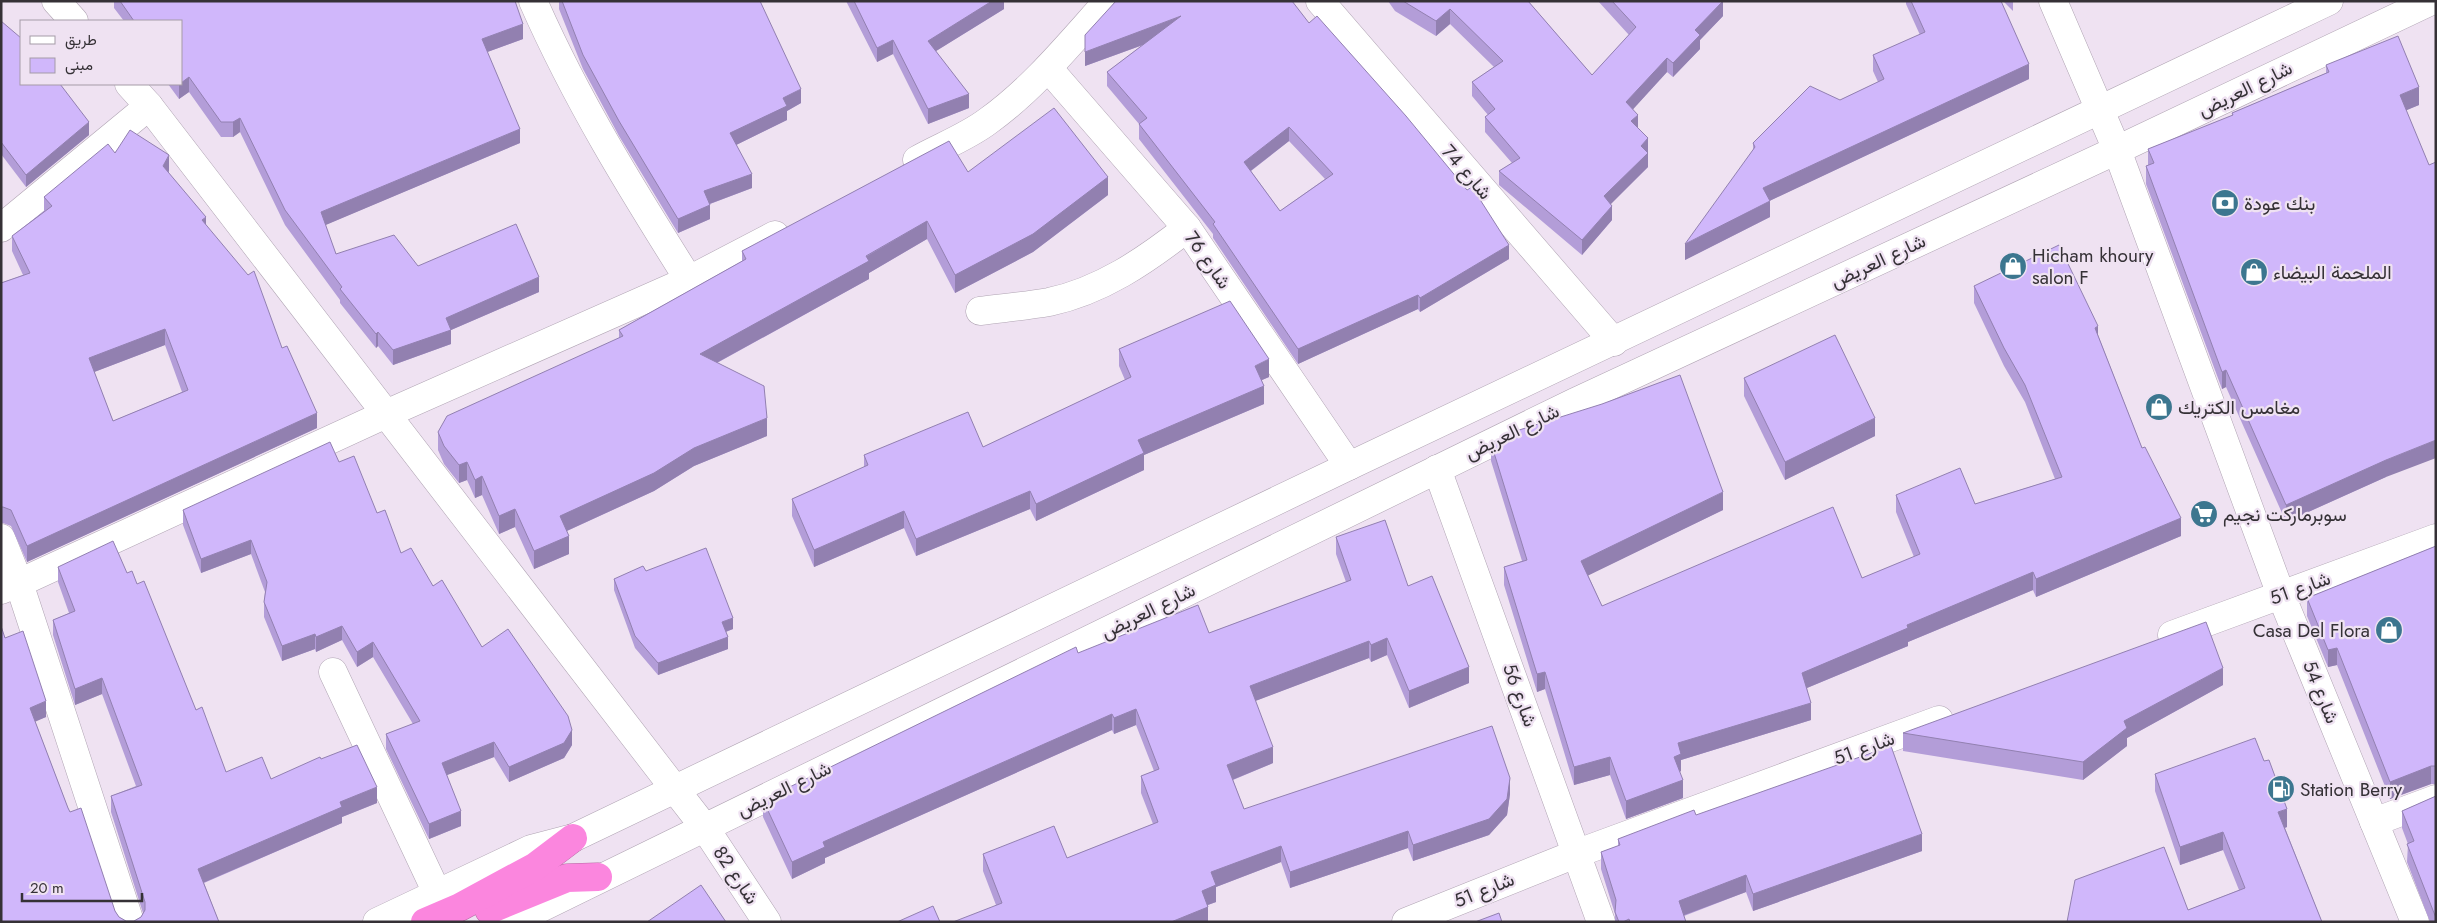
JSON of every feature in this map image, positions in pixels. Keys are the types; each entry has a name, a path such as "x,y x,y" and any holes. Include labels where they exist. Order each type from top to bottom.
{"highway":[{"path":"460,909 536,866 573,838"},
{"path":"425,922 460,909 567,878 598,877"}],"street":[{"path":"56,1 73,20"},
{"path":"533,1 559,60 579,98 618,167 689,280"},
{"path":"899,169 987,122 1018,97 1048,68 1108,1"},
{"name":"شارع 74","path":"1320,1 1614,342"},
{"name":"شارع 54","path":"2053,1 2117,150 2281,595 2415,922"},
{"name":"شارع العريض","path":"573,838 1349,466 2101,111 2329,1"},
{"name":"شارع العريض","path":"512,922 598,877 705,828 1575,402 2117,150 2431,1"},
{"name":"شارع 76","path":"1048,68 1187,228 1349,466"},
{"name":"شارع 82","path":"130,85 149,106 705,828 767,922"},
{"path":"1,228 149,106"},
{"path":"10,586 386,414 689,280 794,225"},
{"path":"980,311 1050,302 1106,282 1145,261 1187,228"},
{"name":"شارع 56","path":"1438,469 1578,853 1601,922"},
{"path":"1,538 10,586 130,922"},
{"name":"شارع 51","path":"2150,643 2436,538"},
{"path":"333,672 460,909 377,922"},
{"name":"شارع 51","path":"1406,922 1578,853 1962,712"},
{"path":"2374,822 2436,799"}],"building":[{"path":"120,1 515,1 523,24 482,39 520,129 321,212 336,254 394,235 418,266 516,224 539,277 446,318 451,330 393,350 378,332 376,334 340,289 342,287 285,210 240,118 233,122 221,122 189,77 182,82 182,20 133,20"},
{"path":"562,1 760,1 801,89 783,98 787,106 730,133 752,174 704,191 710,205 678,219 619,121 583,55"},
{"path":"854,1 992,1 928,41 969,94 928,109 893,40 877,48"},
{"path":"1116,1 1292,1 1309,23 1317,16 1406,116 1467,190 1472,187 1509,245 1420,298 1418,295 1298,349 1213,224 1215,222 1139,124 1147,118 1107,72 1181,16 1085,52 1085,35","holes":["1289,127 1333,174 1280,211 1244,162"]},
{"path":"1403,1 1528,1 1592,75 1636,27 1612,1 1723,1 1695,30 1700,35 1673,63 1667,58 1626,102 1638,115 1631,121 1648,138 1641,146 1648,153 1604,196 1612,206 1582,240 1499,171 1520,158 1485,117 1495,109 1472,82 1503,61 1450,9 1436,21"},
{"path":"1911,1 2001,1 2029,64 1763,188 1770,201 1685,244 1755,147 1753,143 1810,86 1840,100 1884,79 1873,55 1925,32"},
{"path":"1,21 20,37 20,85 61,85 89,122 26,175 1,142"},
{"path":"2398,36 2419,87 2400,95 2429,165 2436,162 2436,440 2386,460 2286,505 2226,370 2222,372 2146,166 2154,163 2148,149 2233,115 2232,113 2329,72 2326,65"},
{"path":"1054,108 1108,177 1033,234 955,275 927,221 866,256 869,261 700,354 764,386 767,418 694,448 654,473 560,516 569,536 534,551 515,509 499,516 482,476 475,480 467,462 459,465 444,446 438,432 447,416 623,336 619,330 746,259 742,251 949,141 968,172"},
{"path":"130,130 169,155 163,166 206,217 202,220 248,275 254,271 282,348 287,346 317,413 27,546 11,510 1,507 1,283 30,273 12,236 52,206 44,197 108,144 115,153","holes":["165,329 188,390 113,421 89,358"]},
{"path":"2059,245 2098,326 2095,328 2142,448 2145,447 2181,518 2036,579 2033,572 1907,625 1908,628 1802,673 1811,703 1678,743 1681,754 1674,757 1683,780 1626,801 1610,757 1574,767 1545,672 1537,674 1504,567 1527,560 1491,443 1516,431 1602,404 1680,375 1723,492 1581,561 1602,606 1833,507 1862,578 1920,554 1896,495 1960,468 1975,504 2062,477 2025,385 2004,348 1974,286"},
{"path":"1230,301 1269,359 1255,366 1264,386 1138,440 1144,453 1036,504 1030,491 916,539 904,511 814,550 792,499 868,465 864,455 968,412 983,447 1131,377 1119,349"},
{"path":"1835,335 1875,418 1785,462 1744,378"},
{"path":"330,442 339,462 354,456 377,513 385,510 401,553 411,548 433,586 442,580 482,647 508,629 568,716 572,730 564,743 509,767 494,742 442,763 461,811 429,824 386,734 420,721 373,642 357,652 342,626 316,637 315,634 282,646 264,602 267,582 251,540 201,559 183,510"},
{"path":"1385,520 1408,586 1432,576 1469,667 1409,691 1387,638 1371,645 1369,641 1250,686 1273,747 1227,765 1244,809 1492,726 1510,778 1507,799 1489,819 1413,845 1408,831 1290,872 1281,846 1211,872 1216,885 1202,891 1208,907 1171,922 953,922 1002,903 983,854 1054,826 1067,858 1158,822 1141,776 1159,769 1136,709 1114,718 1112,714 823,842 825,847 792,862 763,800 1076,647 1078,653 1198,605 1209,633 1351,580 1336,537"},
{"path":"113,541 127,573 132,571 137,584 144,581 196,710 202,707 226,772 262,757 271,779 320,757 321,759 357,745 377,787 340,802 342,807 198,869 219,922 1,922 1,626 5,638 23,631 46,701 30,708 70,812 81,808 115,911 119,917 126,921 134,921 141,917 145,910 145,902 111,796 142,785 102,678 75,689 53,620 75,611 58,567"},
{"path":"2436,546 2436,766 2431,766 2390,782 2337,648 2328,650 2307,598"},
{"path":"706,548 733,618 722,622 728,637 658,663 635,636 614,579 643,566 646,571"},
{"path":"2206,622 2223,668 2124,721 2127,728 2083,762 1903,733"},
{"path":"2255,738 2264,761 2269,760 2287,809 2278,812 2322,922 2067,922 2075,880 2164,847 2188,910 2245,888 2223,832 2180,847 2155,774"},
{"path":"1891,746 1922,834 1753,894 1746,875 1679,901 1686,922 1630,922 1629,919 1619,922 1615,912 1616,900 1601,852 1620,845 1618,839 1694,810 1696,815"},
{"path":"2436,796 2436,918 2407,844 2414,841 2402,811"},
{"path":"701,885 726,922 647,922"},
{"path":"933,906 940,922 897,922"},
{"path":"1499,913 1502,922 1475,922"}],"place":[{"name":"بنك عودة","path":"2225,203"},
{"name":"Hicham khoury salon F","path":"2013,266"},
{"name":"الملحمة البيضاء","path":"2254,272"},
{"name":"مغامس الكتريك","path":"2159,407"},
{"name":"سوبرماركت نجيم","path":"2204,514"},
{"name":"Casa Del Flora","path":"2389,630"},
{"name":"Station Berry","path":"2281,789"}]}
